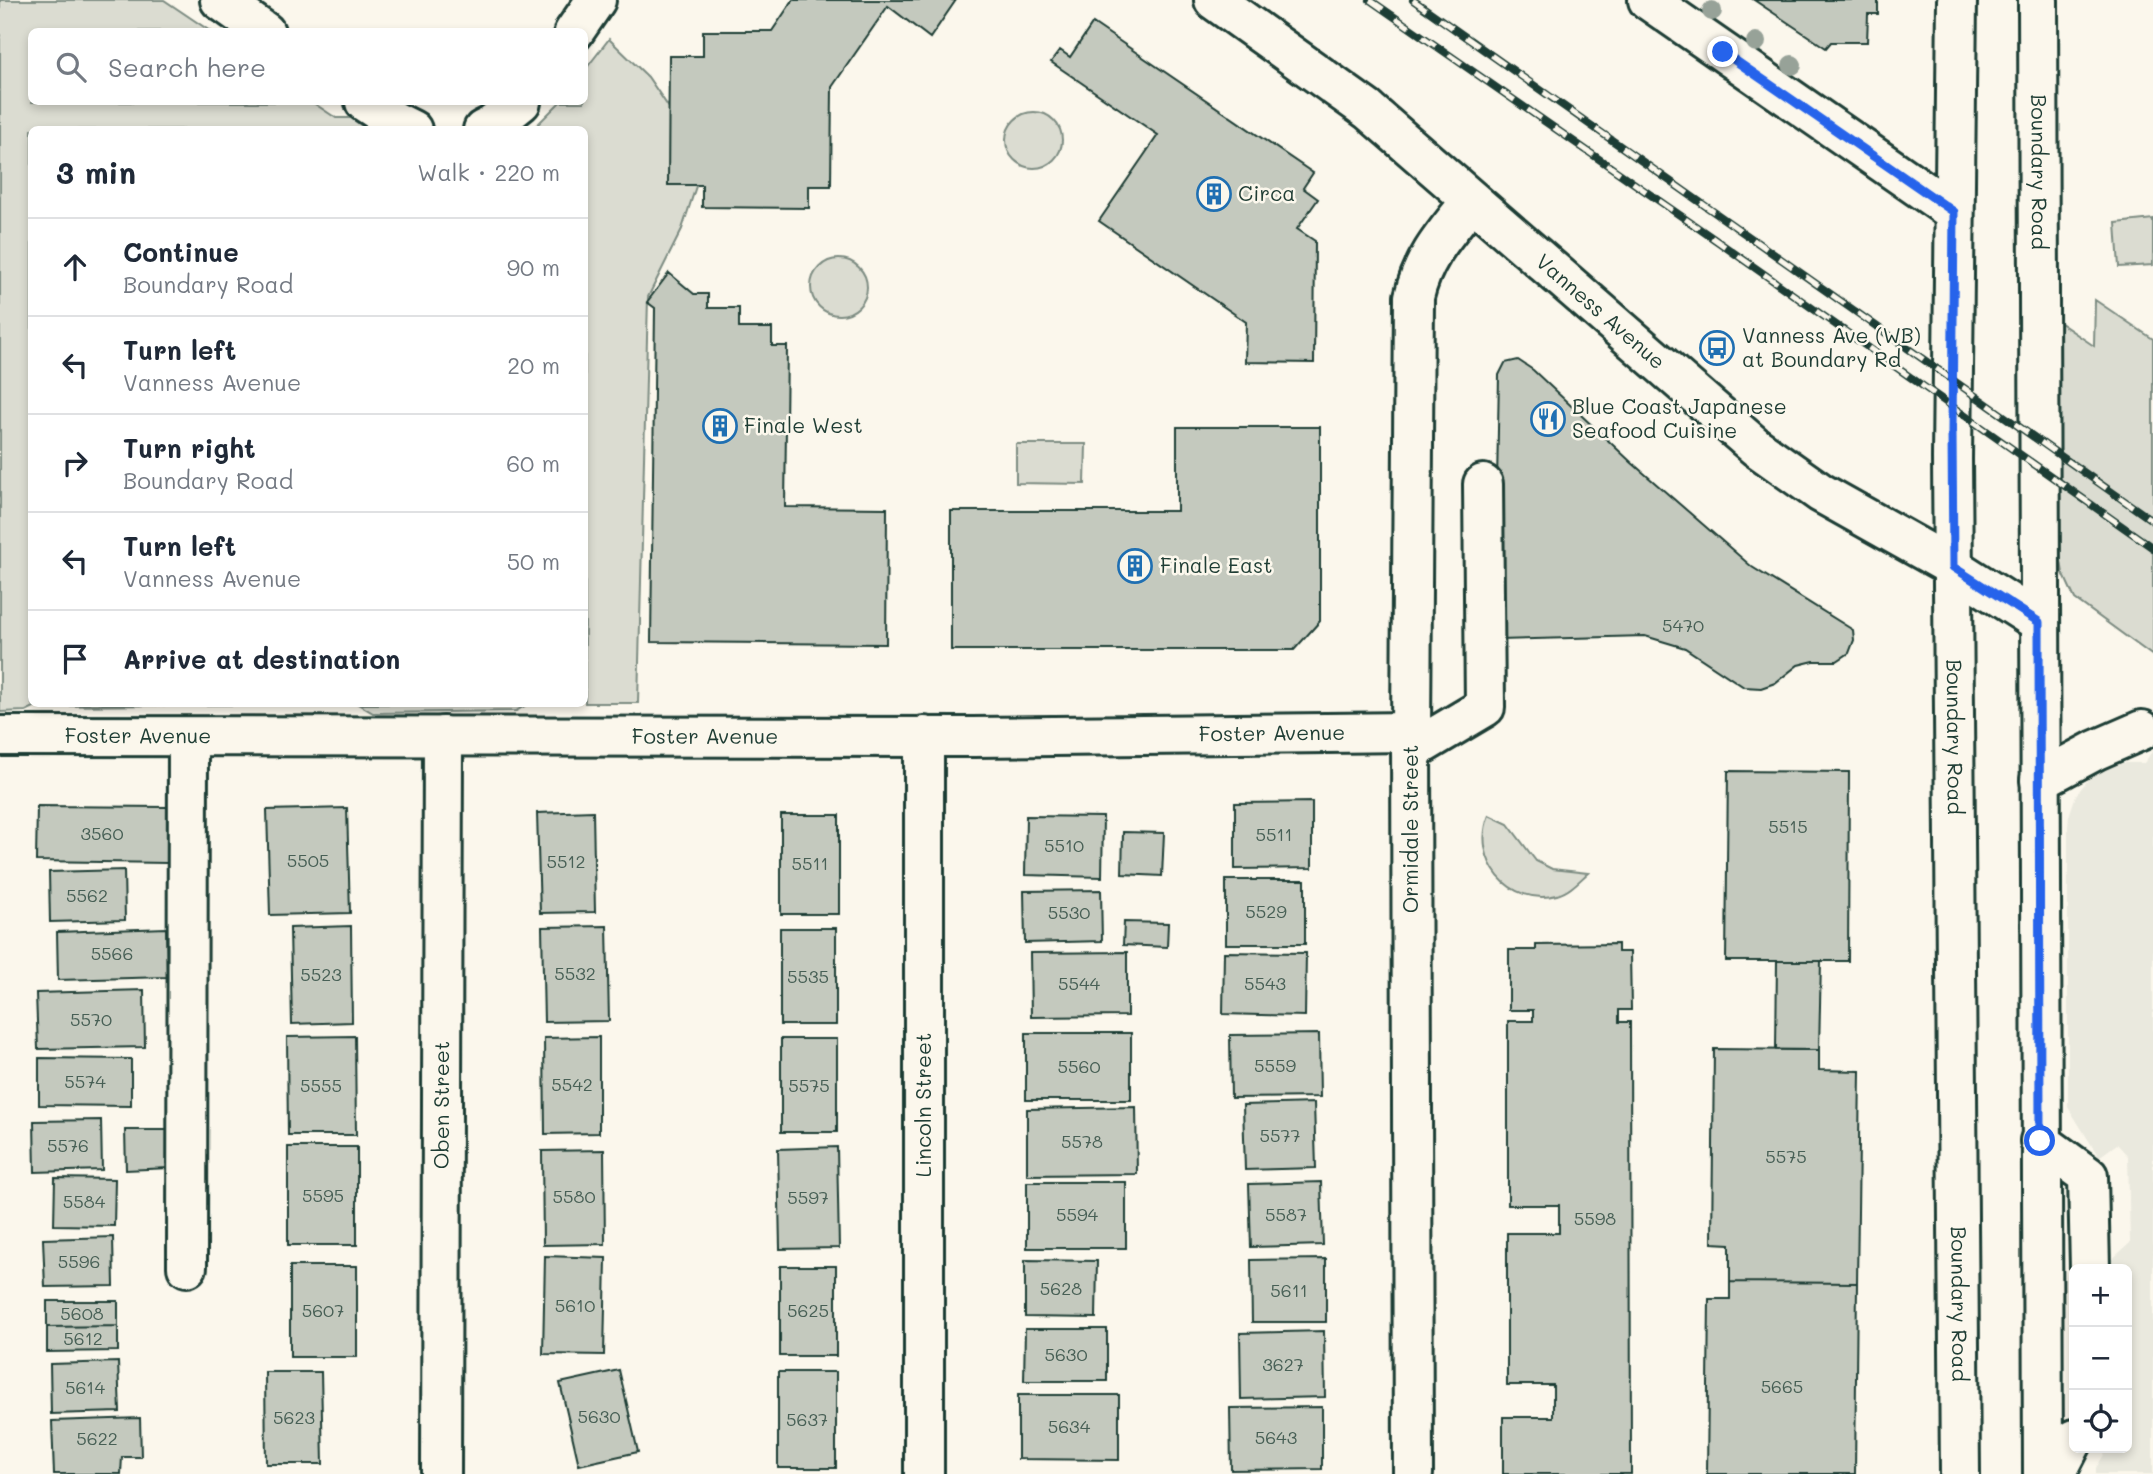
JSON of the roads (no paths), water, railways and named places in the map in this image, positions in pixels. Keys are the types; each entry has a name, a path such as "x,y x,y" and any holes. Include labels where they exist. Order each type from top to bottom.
{"street":[{"path":"220,0 259,28"},
{"path":"577,28 596,0"},
{"name":"Vanness Avenue","path":"1214,0 1368,110 1756,447 1821,493 1953,567 2039,622"},
{"path":"1648,0 1954,212"},
{"name":"Boundary Road","path":"1957,0 1952,431 1960,1474"},
{"name":"Boundary Road","path":"2038,0 2043,1474"},
{"path":"370,105 404,126"},
{"path":"491,126 517,105"},
{"name":"Ormidale Street","path":"1413,1474 1411,741 1414,297 1419,275 1433,250 1471,201"},
{"path":"1411,741 1485,707 1483,484"},
{"path":"2040,780 2095,750 2142,730"},
{"name":"Foster Avenue","path":"0,736 924,736 1411,741"},
{"name":"Oben Street","path":"441,1474 443,736"},
{"name":"Lincoln Street","path":"924,736 924,1474"},
{"path":"187,1267 188,737"},
{"path":"2040,1141 2088,1176 2090,1264"},
{"path":"2056,1474 2069,1449"}],"railway":[{"path":"1370,0 2153,548"},
{"path":"1413,0 2153,521"}],"place":[{"name":"Circa","path":"1214,194"},
{"name":"Vanness Ave (WB) at Boundary Rd","path":"1717,348"},
{"name":"Blue Coast Japanese Seafood Cuisine","path":"1548,419"},
{"name":"Finale West","path":"720,426"},
{"name":"Finale East","path":"1135,566"}]}
